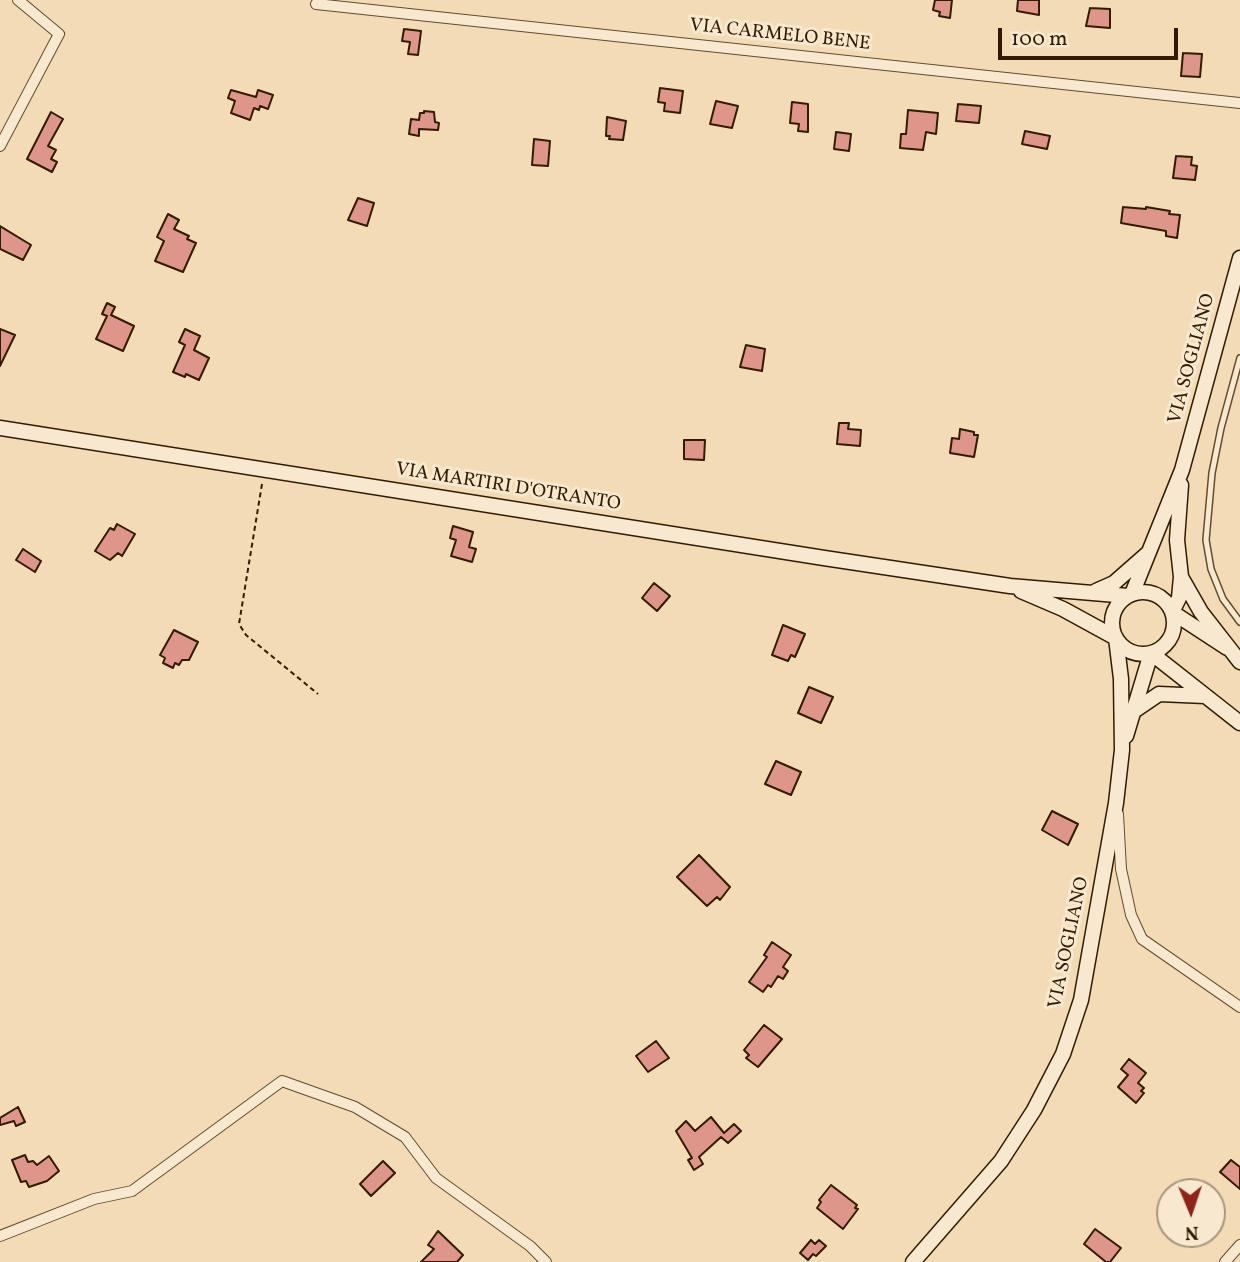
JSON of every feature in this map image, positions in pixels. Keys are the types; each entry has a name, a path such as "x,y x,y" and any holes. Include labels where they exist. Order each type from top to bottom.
{"main road":[{"name":"VIA SOGLIANO","path":"913,1262 1000,1161 1034,1110 1063,1054 1081,1000 1116,803 1122,750 1121,680 1112,619 1115,610 1130,595 1182,470 1240,258"},
{"name":"VIA MARTIRI D'OTRANTO","path":"0,428 1010,586 1130,595"},
{"name":"VIA SOGLIANO","path":"1122,750 1151,653 1168,642 1172,632 1172,612 1179,598 1181,577 1177,540 1182,470"},
{"name":"VIA SOGLIANO","path":"1093,593 1114,583 1150,551"},
{"path":"1181,577 1201,612 1240,662"},
{"name":"VIA MARTIRI D'OTRANTO","path":"1010,586 1063,609 1116,638"},
{"path":"1130,595 1149,593 1159,597 1167,603 1172,612 1227,648"},
{"path":"1116,638 1131,651 1151,653 1238,721"},
{"path":"1134,710 1159,694 1205,696"}],"street":[{"path":"0,146 59,34 18,0"},
{"name":"VIA CARMELO BENE","path":"316,4 1240,103"},
{"path":"1116,803 1121,869 1131,915 1142,939 1240,1007"},
{"path":"0,1236 94,1199 132,1191 282,1081 355,1107 405,1137 436,1178 530,1246 546,1262"},
{"path":"1225,1262 1240,1245"}],"lane":[{"path":"1240,358 1212,473 1206,540 1211,569 1223,599 1240,622"}],"path":[{"path":"265,469 239,624 246,635 318,694"}],"building":[{"path":"935,0 952,0 950,18 939,16 940,12 933,10"},
{"path":"1018,0 1039,0 1039,15 1017,11"},
{"path":"1090,8 1110,9 1110,28 1086,26"},
{"path":"404,29 421,31 418,55 408,54 410,42 402,41"},
{"path":"1183,53 1202,54 1200,77 1181,76"},
{"path":"660,88 683,91 680,113 664,111 665,103 658,102"},
{"path":"231,90 256,97 258,90 273,95 268,109 260,106 259,110 254,108 250,120 231,113 235,101 228,98"},
{"path":"716,101 738,106 732,128 710,124"},
{"path":"792,102 808,104 808,132 798,131 799,124 790,123"},
{"path":"958,104 981,106 979,123 956,121"},
{"path":"908,110 938,113 936,134 926,132 923,150 900,148 901,134 906,134"},
{"path":"51,112 63,119 48,146 56,150 51,159 57,162 52,172 27,159"},
{"path":"434,112 435,122 439,123 438,130 419,129 419,136 409,134 411,119 419,120 420,113"},
{"path":"607,117 626,121 623,140 609,139 610,136 606,136"},
{"path":"1025,131 1050,136 1047,149 1022,144"},
{"path":"836,132 851,134 849,151 834,149"},
{"path":"534,139 550,141 548,166 532,165"},
{"path":"1176,156 1192,157 1191,165 1197,166 1195,180 1173,178"},
{"path":"358,198 374,203 367,226 348,220"},
{"path":"1123,207 1146,207 1180,215 1177,238 1166,236 1166,231 1121,223"},
{"path":"168,214 179,220 174,229 189,236 187,239 196,243 183,272 155,261 164,241 157,237"},
{"path":"0,226 31,245 23,260 0,249"},
{"path":"107,303 115,307 111,315 134,326 123,351 96,339 107,316 102,314"},
{"path":"0,329 15,335 0,366"},
{"path":"185,329 200,336 194,350 209,358 199,380 173,372 185,345 179,342"},
{"path":"746,345 765,349 762,371 740,367"},
{"path":"839,423 849,423 848,429 861,430 860,446 837,444"},
{"path":"960,429 978,435 974,457 950,453 952,438 959,439"},
{"path":"684,440 705,440 704,460 684,459"},
{"path":"117,524 135,534 122,556 118,553 110,560 95,551 110,528 114,530"},
{"path":"453,526 473,532 469,547 476,549 472,562 451,556 456,540 450,538"},
{"path":"23,549 41,561 35,572 16,560"},
{"path":"654,583 670,596 657,611 642,598"},
{"path":"783,625 805,634 795,657 791,655 788,661 772,655"},
{"path":"174,630 198,642 189,660 182,660 179,665 175,663 173,668 163,663 165,658 160,655"},
{"path":"809,687 833,697 821,723 798,713"},
{"path":"776,761 801,772 791,795 765,784"},
{"path":"1052,811 1078,824 1068,845 1042,830"},
{"path":"699,855 730,887 720,900 717,897 707,906 677,877"},
{"path":"772,942 791,955 783,967 788,971 783,979 778,976 771,987 768,985 763,992 749,982 767,957 764,955"},
{"path":"764,1025 782,1039 758,1067 746,1058 749,1055 744,1050"},
{"path":"656,1041 669,1058 648,1072 636,1056"},
{"path":"1129,1059 1146,1073 1138,1083 1144,1088 1141,1091 1144,1093 1136,1103 1118,1087 1128,1075 1121,1069"},
{"path":"18,1107 25,1122 16,1126 14,1121 0,1125 0,1118"},
{"path":"711,1117 724,1133 734,1124 741,1131 728,1143 721,1137 699,1157 703,1164 694,1170 688,1160 692,1158 676,1131 686,1121 695,1131"},
{"path":"25,1155 28,1162 33,1161 37,1165 49,1156 59,1171 47,1181 29,1187 26,1181 21,1182 12,1160"},
{"path":"1231,1160 1240,1167 1240,1189 1220,1172"},
{"path":"383,1161 395,1173 371,1196 360,1184"},
{"path":"831,1185 857,1205 855,1208 858,1209 843,1229 817,1208 821,1202 819,1200"},
{"path":"1095,1229 1121,1248 1110,1262 1106,1262 1084,1244"},
{"path":"438,1231 463,1255 457,1262 421,1262 434,1249 428,1245"},
{"path":"811,1240 815,1244 819,1240 826,1246 808,1260 800,1253"}]}
